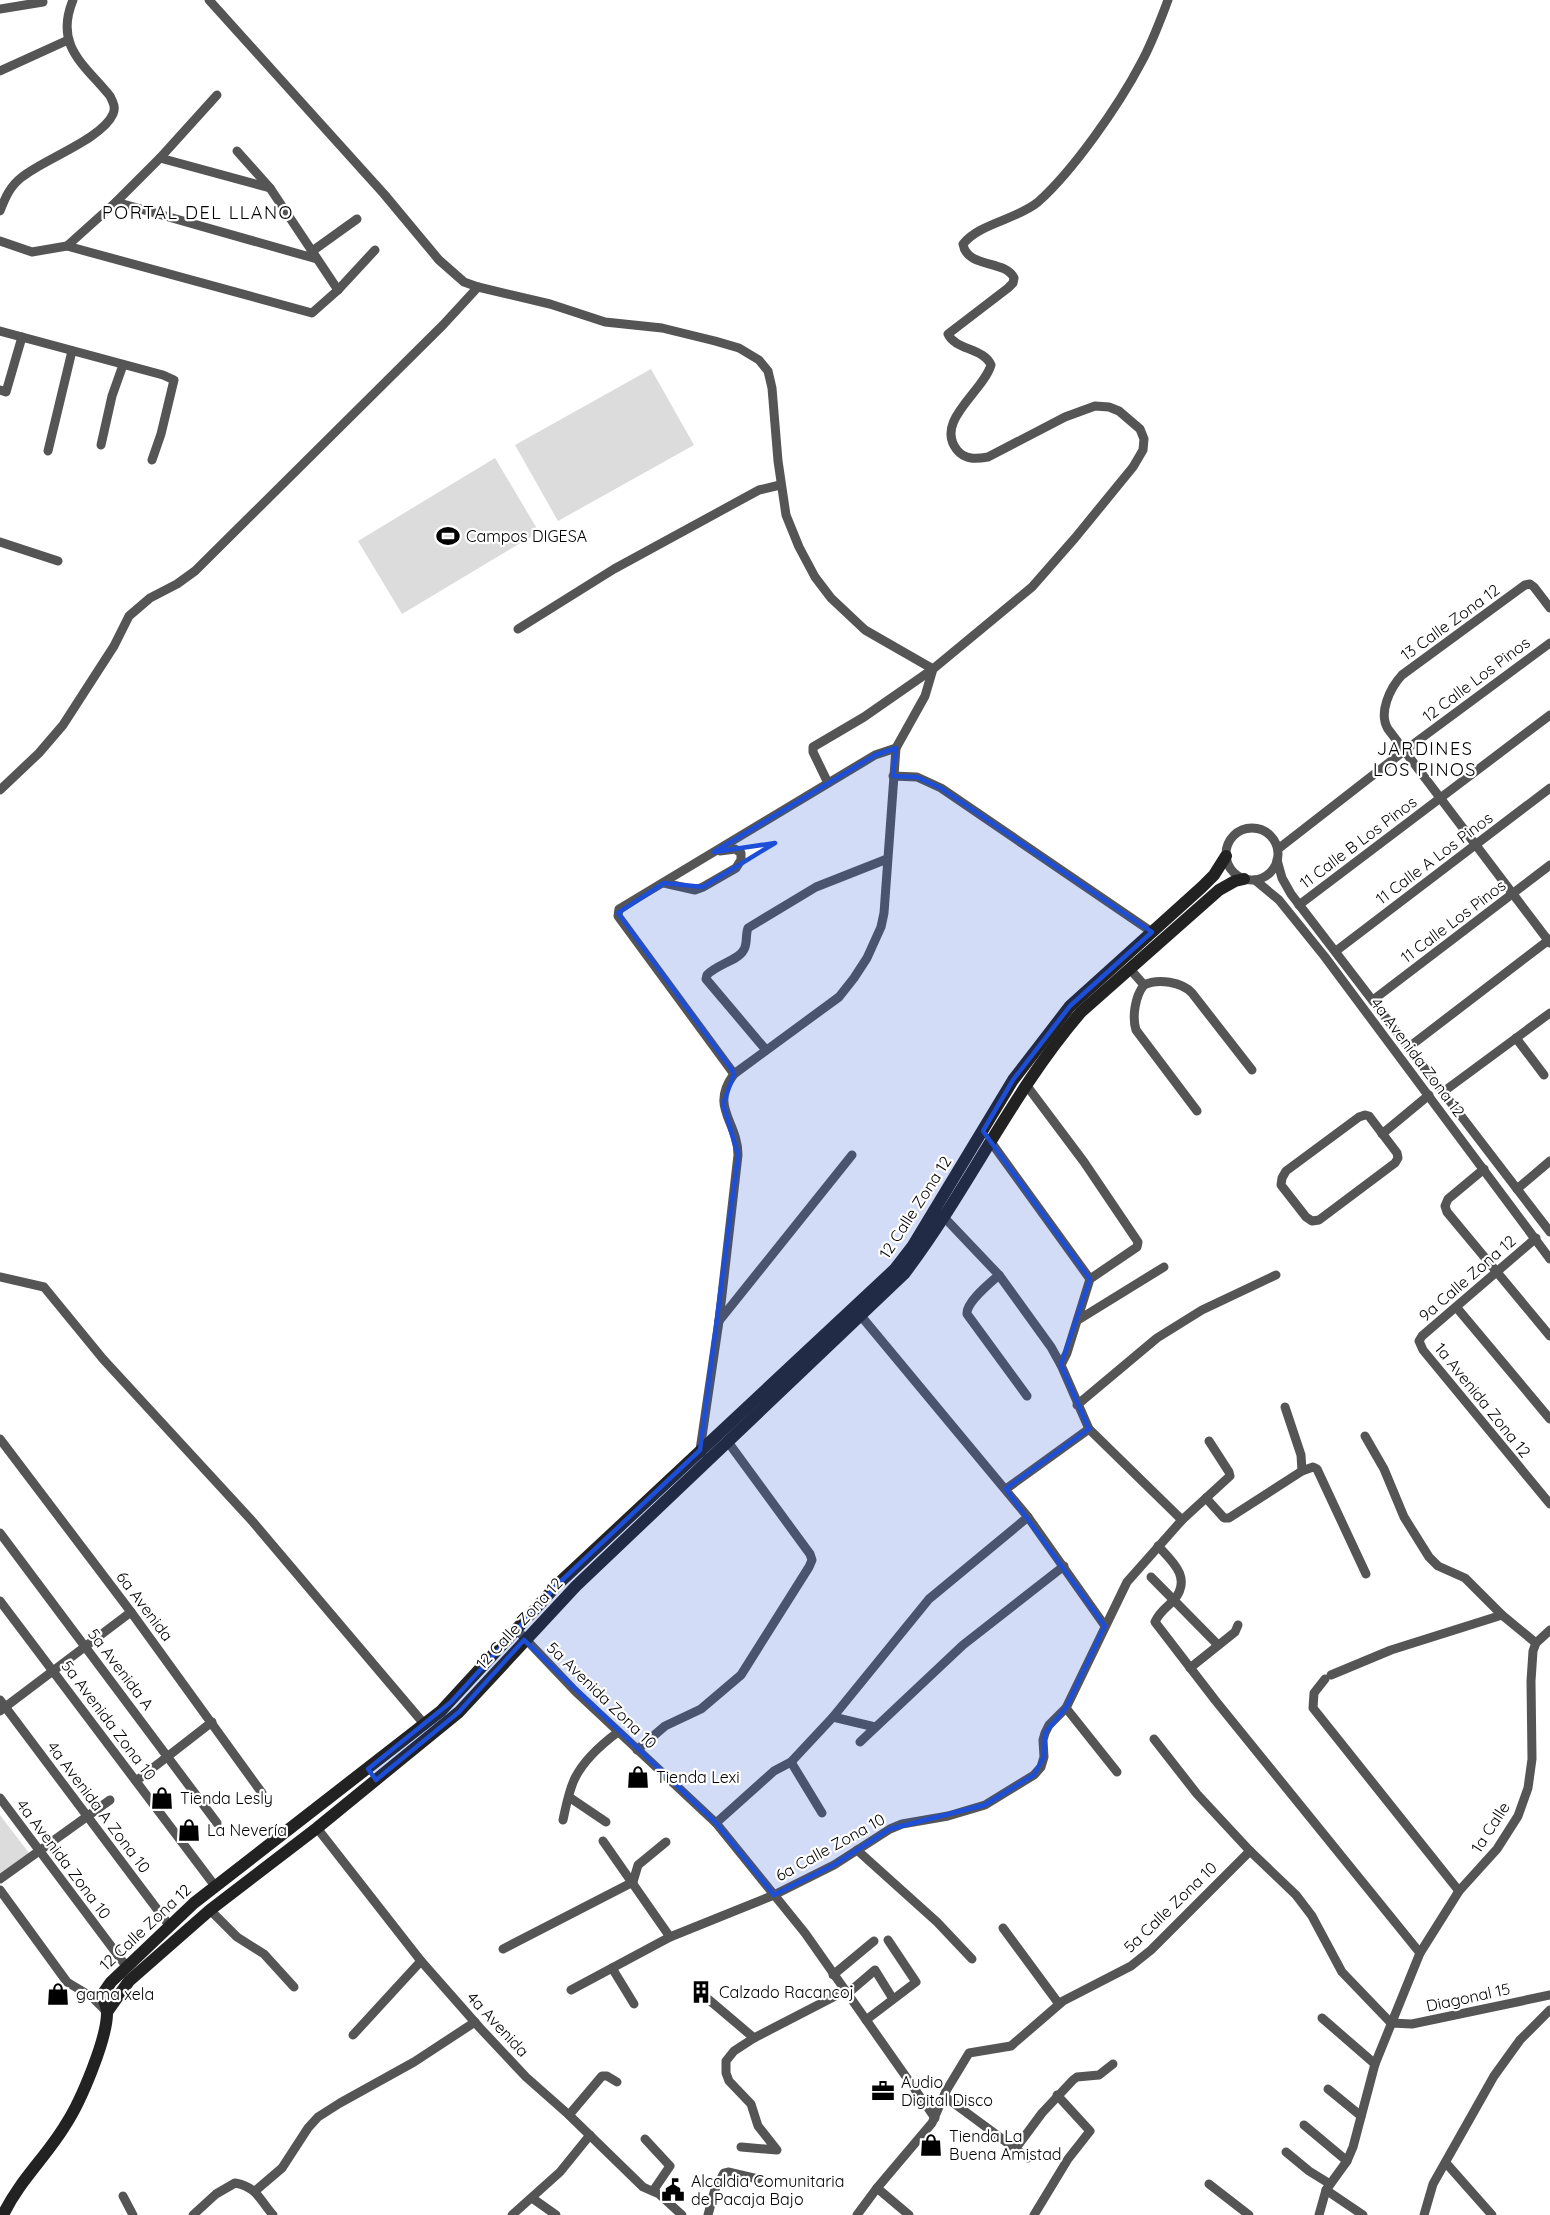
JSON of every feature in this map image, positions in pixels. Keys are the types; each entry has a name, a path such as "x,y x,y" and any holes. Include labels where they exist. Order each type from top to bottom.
{"street":[{"path":"209,0 358,164 446,267 464,282 550,304 605,322 680,332 730,345 754,356 768,371 772,388 780,485 786,515 799,547 821,587 865,630 933,669"},
{"path":"828,783 813,752 813,747 864,717 933,669 1032,587 1076,538 1133,467 1143,450 1144,439 1140,429 1131,419 1109,407 1095,406 1065,417 988,457 977,459 962,455 956,450 950,435 952,422 985,378 991,365 987,358 953,341 948,334 1008,288 1014,278 1006,269 972,257 964,249 963,244 982,230 1023,212 1050,190 1081,153 1120,98 1142,62 1168,0"},
{"path":"0,9 46,1"},
{"path":"0,212 10,189 23,176 92,134 108,121 114,111 114,104 110,96 72,51 66,26 69,1"},
{"path":"0,71 68,40"},
{"path":"67,246 116,202 218,95"},
{"path":"237,151 270,188 338,290"},
{"path":"159,158 270,188"},
{"path":"116,202 314,255"},
{"path":"314,255 357,219"},
{"path":"0,241 32,252 67,246 309,312 314,311 338,290 375,250"},
{"path":"0,790 39,753 63,725 114,646 129,616 150,598 177,584 195,571 443,325 478,287"},
{"path":"0,331 174,380 152,460"},
{"path":"0,390 6,392 22,337"},
{"path":"48,451 72,351"},
{"path":"101,445 112,396 123,365"},
{"path":"518,629 635,558 759,490 780,485"},
{"path":"0,542 58,561"},
{"name":"13 Calle Zona 12","path":"1404,751 1388,729 1384,719 1393,688 1402,675 1525,585 1534,586 1550,608"},
{"name":"12 Calle Los Pinos","path":"1278,849 1550,642"},
{"path":"709,1461 700,1450 719,1321 738,1155 736,1136 723,1104 727,1085 734,1074 839,997 861,968 881,927 884,913 896,748 925,696 933,669"},
{"name":"11 Calle B Los Pinos","path":"1299,905 1550,716"},
{"path":"734,1074 618,916 619,909 875,755 896,748"},
{"path":"1404,751 1549,941 1409,1047"},
{"path":"893,776 917,777 941,788 1152,932"},
{"name":"11 Calle A Los Pinos","path":"1336,951 1550,788"},
{"path":"1248,828 1264,830 1275,841 1278,849 1277,860 1269,873 1250,879 1231,870 1226,856 1229,840 1234,834 1248,828"},
{"path":"664,883 695,890 736,868 741,860 741,853 735,849 714,852"},
{"name":"12 Calle Zona 12","path":"107,2012 129,1981 210,1910 317,1828 520,1635 576,1586 709,1461 904,1274 940,1214 1013,1080 1070,1006 1208,881 1226,856"},
{"path":"766,1050 706,979 707,975 742,954 746,948 745,935 748,928 816,887 887,859"},
{"name":"4a Avenida Zona 12","path":"1277,860 1285,886 1549,1230"},
{"name":"11 Calle Los Pinos","path":"1373,1000 1550,866"},
{"name":"12 Calle Zona 12","path":"107,2012 102,1995 108,1985 169,1925 215,1886 459,1712 559,1583 895,1269 940,1214 1064,1032 1081,1012 1219,890 1235,881 1250,879"},
{"name":"4a Avenida Zona 12","path":"1250,879 1279,900 1429,1095 1550,1258"},
{"path":"1130,969 1144,985"},
{"path":"1197,1111 1136,1030 1134,1015 1139,993 1144,985 1151,982 1184,986 1192,993 1252,1070"},
{"path":"1443,1092 1550,1013"},
{"path":"1516,1038 1544,1075"},
{"path":"1027,1086 1084,1162 1138,1242 1137,1247 1090,1279 1061,1365"},
{"path":"1382,1134 1429,1095"},
{"path":"1369,1116 1382,1134 1397,1153 1398,1158 1395,1163 1319,1220 1312,1221 1306,1217 1281,1185 1286,1171 1359,1117 1369,1116"},
{"path":"991,1142 1090,1279"},
{"path":"719,1321 852,1155"},
{"path":"1517,1189 1550,1161"},
{"path":"1484,1169 1448,1199 1445,1206 1550,1336"},
{"path":"940,1214 999,1275 1051,1347 1089,1429 1182,1520"},
{"name":"9a Calle Zona 12","path":"1419,1341 1536,1238"},
{"path":"1077,1320 1164,1267"},
{"path":"999,1275 970,1303 966,1309 967,1314 1027,1396"},
{"path":"1077,1405 1156,1338 1202,1310 1275,1275"},
{"path":"0,1276 44,1287 103,1359 253,1522 425,1725"},
{"path":"1457,1308 1550,1419"},
{"path":"861,1316 1006,1489 1064,1566 1105,1626"},
{"name":"1a Avenida Zona 12","path":"1419,1341 1423,1350 1550,1504"},
{"path":"1285,1407 1301,1455 1302,1471"},
{"path":"1006,1489 1089,1429"},
{"path":"1365,1436 1384,1468 1404,1517 1423,1551 1438,1566 1465,1578 1502,1615 1536,1643 1550,1630"},
{"name":"6a Avenida","path":"0,1439 131,1612 262,1793"},
{"name":"6a Calle Zona 10","path":"571,1990 670,1937 774,1895 834,1865 878,1835 902,1824 948,1816 985,1805 1034,1774 1041,1767 1044,1757 1045,1733 1049,1725 1066,1708 1127,1582 1182,1520 1230,1474 1209,1441"},
{"path":"637,1750 665,1726 701,1709 741,1675 812,1560 810,1554 728,1443"},
{"path":"1206,1498 1219,1515 1229,1518 1302,1471 1313,1467 1317,1469 1366,1574"},
{"path":"716,1823 774,1771 790,1762 833,1717 929,1599 1028,1517"},
{"name":"5a Avenida A","path":"0,1533 218,1823"},
{"path":"1158,1546 1181,1573 1180,1587 1173,1601 1159,1614 1155,1622 1420,1953"},
{"path":"860,1742 963,1644 1064,1566"},
{"path":"1151,1577 1218,1645"},
{"name":"5a Avenida Zona 10","path":"0,1600 215,1886"},
{"path":"2,1706 131,1612"},
{"path":"1459,1891 1313,1708 1314,1693 1328,1677 1424,1638 1502,1615"},
{"path":"1190,1668 1235,1632 1238,1625"},
{"name":"5a Avenida Zona 10","path":"520,1635 618,1732 716,1823 817,1949 935,2118"},
{"name":"1a Calle","path":"1328,2187 1347,2161 1356,2137 1375,2064 1420,1953 1459,1891 1497,1849 1518,1816 1528,1788 1532,1759 1531,1681 1536,1643"},
{"name":"4a Avenida A Zona 10","path":"2,1706 169,1925"},
{"path":"1066,1708 1117,1772"},
{"path":"833,1717 876,1727"},
{"path":"136,1781 212,1722"},
{"path":"563,1820 573,1780 579,1770 605,1742 618,1732"},
{"path":"1154,1739 1197,1794 1250,1851 1296,1895 1312,1916 1342,1972 1391,2023"},
{"path":"790,1762 822,1813"},
{"path":"569,1797 606,1822"},
{"name":"4a Avenida Zona 10","path":"0,1798 126,1966"},
{"path":"0,1879 110,1800"},
{"name":"4a Avenida","path":"317,1828 421,1961 526,2077 644,2187 653,2191 681,2215"},
{"path":"603,1841 670,1937"},
{"path":"503,1949 633,1882 638,1865 666,1842"},
{"path":"857,1850 937,1923 972,1959"},
{"name":"5a Calle Zona 10","path":"857,2215 935,2118 944,2096 969,2053 1011,2046 1068,1998 1131,1966 1145,1955 1250,1851"},
{"path":"0,1890 61,1975 71,1986 95,1999 107,2012 102,2044 67,2124 14,2195 3,2215"},
{"path":"210,1910 237,1938 264,1954 294,1987"},
{"path":"1004,1928 1059,2004"},
{"path":"866,2020 916,1982 888,1940"},
{"path":"833,1975 874,1941"},
{"path":"353,2035 421,1961"},
{"path":"612,1968 634,2004"},
{"path":"741,2147 777,2150 758,2126 751,2104 731,2084 726,2073 726,2061 729,2056 754,2038 846,1993 875,1970 893,1999"},
{"name":"Diagonal 15","path":"1391,2023 1412,2024 1550,1995"},
{"path":"708,1999 754,2038"},
{"path":"1424,2215 1433,2184 1505,2059 1550,2010"},
{"path":"1322,2018 1375,2064"},
{"path":"255,2191 282,2168 308,2128 318,2117 414,2062 475,2022"},
{"path":"1016,2148 1057,2095 1077,2077 1099,2075 1113,2064"},
{"path":"569,2115 603,2076 617,2082"},
{"path":"1328,2089 1361,2116"},
{"path":"1034,2215 1068,2159 1090,2131 1057,2095"},
{"path":"944,2096 1028,2158"},
{"path":"1304,2125 1347,2161"},
{"path":"513,2215 560,2172 590,2135"},
{"path":"645,2139 670,2166 653,2191"},
{"path":"1286,2152 1363,2215"},
{"path":"1446,2163 1492,2215"},
{"path":"708,2215 715,2189 724,2173 758,2179"},
{"path":"193,2215 216,2194 235,2183 248,2186 255,2191 273,2215"},
{"path":"1209,2184 1249,2215"},
{"path":"1319,2215 1328,2187"},
{"path":"877,2188 909,2215"},
{"path":"123,2196 133,2215"},
{"path":"532,2198 556,2215"}],"highlighted area":[{"path":"896,748 893,776 917,777 941,788 1152,932 1070,1006 1013,1080 983,1131 1090,1279 1061,1365 1089,1429 1006,1489 1105,1626 1066,1708 1045,1733 1044,1757 1034,1775 985,1805 890,1829 834,1865 774,1895 716,1823 524,1640 459,1712 376,1780 368,1769 451,1702 559,1583 700,1450 738,1155 723,1104 734,1073 618,913 664,883 703,887 775,843 714,852 875,755"}],"shaded area":[{"name":"Campos DIGESA","path":"651,369 694,445 558,521 515,445"},
{"name":"Campos DIGESA","path":"495,458 539,532 402,614 358,541"},
{"path":"0,1815 29,1853 0,1874"}],"place":[{"name":"Campos DIGESA","path":"448,536"},
{"name":"Tienda Lexi","path":"638,1777"},
{"name":"Tienda Lesly","path":"162,1798"},
{"name":"La Nevería","path":"189,1830"},
{"name":"Calzado Racancoj","path":"701,1992"},
{"name":"gama xela","path":"58,1994"},
{"name":"Audio Digital Disco","path":"883,2091"},
{"name":"Tienda La Buena Amistad","path":"931,2145"},
{"name":"Alcaldia Comunitaria de Pacaja Bajo","path":"673,2190"}],"district":[{"name":"PORTAL DEL LLANO","path":"198,212"},
{"name":"JARDINES LOS PINOS","path":"1425,758"}]}
